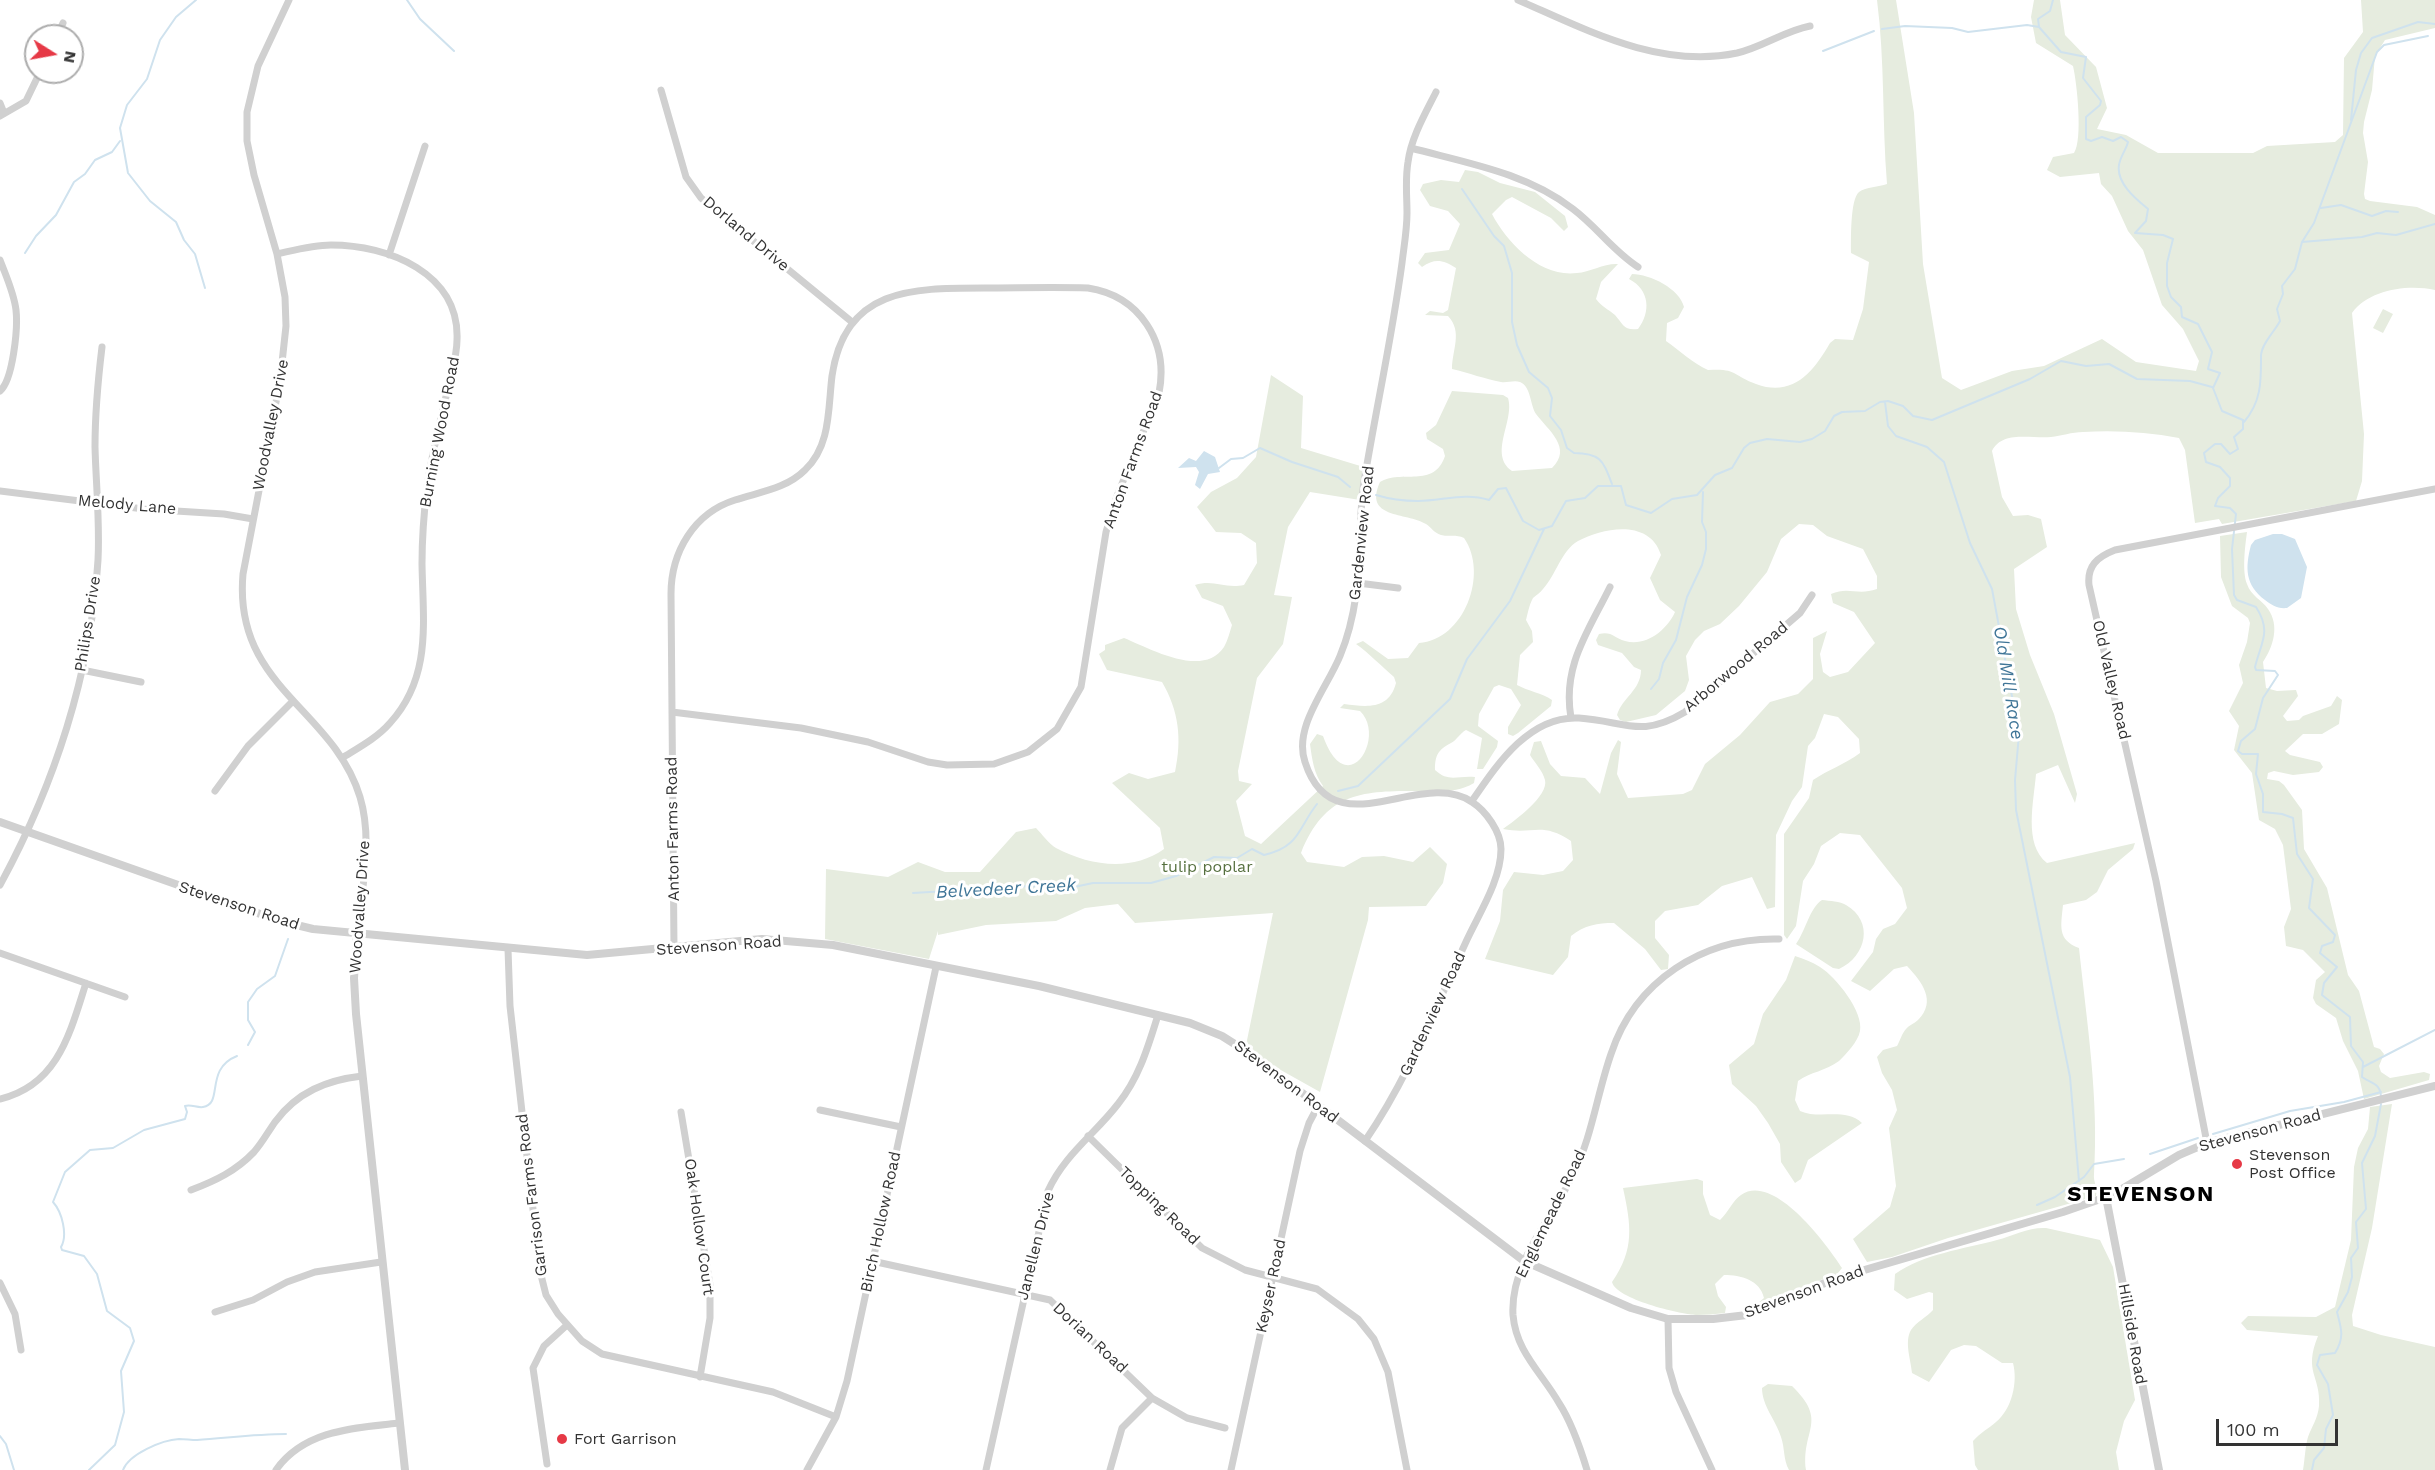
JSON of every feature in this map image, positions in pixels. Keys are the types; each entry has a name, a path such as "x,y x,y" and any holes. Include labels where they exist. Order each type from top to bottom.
{"street":[{"name":"Woodvalley Drive","path":"289,0 254,77 247,128 254,175 278,254 285,297 285,351 242,588 246,620 263,665 292,702 342,758 360,796 365,822 365,851 354,987 381,1262 405,1470"},
{"path":"1518,0 1613,42 1687,56 1737,53 1796,29 1810,26"},
{"path":"0,103 2,114 26,101 34,84"},
{"name":"Dorland Drive","path":"661,90 686,177 701,198 852,322"},
{"name":"Gardenview Road","path":"1365,1141 1401,1085 1499,864 1499,837 1488,819 1472,801 1437,793 1367,805 1348,804 1319,788 1309,773 1302,753 1304,735 1347,637 1358,583 1362,504 1393,331 1406,236 1407,173 1411,148 1436,92"},
{"path":"389,255 425,146"},
{"path":"1411,148 1491,169 1545,191 1573,208 1613,248 1638,267"},
{"name":"Burning Wood Road","path":"278,254 331,245 358,247 389,255 421,269 441,286 454,312 458,340 431,462 425,506 422,562 425,633 421,664 409,696 388,725 342,758"},
{"path":"0,260 15,303 16,325 10,372 7,384 0,392"},
{"name":"Anton Farms Road","path":"672,712 801,728 890,748 928,762 973,766 1001,762 1028,752 1057,729 1076,697 1083,674 1095,584 1106,532 1160,385 1160,353 1151,330 1135,309 1102,290 1067,287 915,289 885,298 852,322 835,359 826,432 812,463 787,483 733,501 710,513 694,527 680,549 671,578 672,712 674,947"},
{"name":"Philips Drive","path":"0,885 27,832 63,737 82,670 96,581 98,503 95,429 102,347"},
{"name":"Old Valley Road","path":"2207,1143 2156,881 2088,576 2093,563 2099,557 2115,550 2435,489"},
{"name":"Melody Lane","path":"0,491 253,519"},
{"path":"1358,583 1398,588"},
{"path":"1571,718 1568,691 1574,659 1610,586"},
{"name":"Arborwood Road","path":"1472,801 1499,762 1528,735 1571,718 1641,728 1668,722 1685,712 1800,613 1812,595"},
{"path":"82,670 141,682"},
{"path":"215,791 248,746 292,702"},
{"name":"Stevenson Road","path":"0,822 295,926 508,950 587,955 762,939 787,940 860,950 1040,986 1190,1023 1222,1036 1252,1055 1524,1261 1631,1308 1668,1319 1713,1319 1747,1315 1837,1278 2106,1197 2179,1155 2207,1143 2435,1086"},
{"name":"Englemeade Road","path":"1587,1470 1575,1435 1560,1403 1524,1353 1516,1333 1513,1304 1524,1261 1572,1176 1588,1135 1618,1034 1643,997 1661,977 1699,954 1739,941 1779,939"},
{"name":"Garrison Farms Road","path":"508,950 510,1006 540,1272 551,1304 567,1325 588,1346 610,1358 772,1392 836,1417"},
{"path":"0,953 125,997"},
{"name":"Birch Hollow Road","path":"807,1470 836,1417 847,1381 936,967"},
{"path":"0,1099 32,1086 53,1067 69,1036 86,983"},
{"name":"Janellen Drive","path":"986,1470 1048,1191 1061,1167 1113,1111 1133,1082 1158,1016"},
{"path":"191,1190 217,1180 240,1165 254,1152 284,1111 308,1092 328,1082 362,1076"},
{"name":"Keyser Road","path":"1231,1470 1300,1151 1309,1123 1318,1106"},
{"path":"820,1110 901,1127"},
{"name":"Oak Hollow Court","path":"681,1112 710,1285 710,1318 700,1377"},
{"name":"Topping Road","path":"1088,1136 1202,1248 1233,1265 1303,1283 1334,1299 1358,1319 1370,1334 1388,1372 1407,1470"},
{"name":"Hillside Road","path":"2106,1197 2159,1470"},
{"name":"Dorian Road","path":"872,1261 1024,1293 1057,1304 1152,1398 1187,1418 1225,1428"},
{"path":"215,1312 253,1300 286,1282 315,1272 381,1262"},
{"path":"0,1283 15,1314 21,1350"},
{"path":"1668,1319 1669,1368 1676,1392 1712,1470"},
{"path":"547,1464 533,1368 544,1346 567,1325"},
{"path":"1110,1470 1122,1428 1152,1398"},
{"path":"276,1470 294,1450 321,1436 355,1428 399,1423"}],"green space":[{"name":"tulip poplar","path":"1877,0 1896,0 1914,113 1923,264 1942,378 1961,390 2012,371 2044,366 2102,339 2136,362 2196,371 2199,361 2183,329 2162,305 2143,250 2128,231 2112,196 2101,184 2099,173 2060,177 2047,170 2053,157 2074,153 2079,124 2073,66 2036,43 2031,17 2034,0 2060,0 2065,35 2096,67 2107,108 2097,129 2126,135 2158,153 2253,153 2267,146 2335,142 2343,135 2344,58 2363,32 2361,0 2435,0 2435,28 2385,40 2375,56 2372,90 2364,122 2363,133 2368,162 2365,199 2417,207 2435,215 2435,290 2402,288 2390,290 2368,298 2352,313 2364,434 2362,481 2356,501 2222,524 2219,519 2195,523 2185,450 2179,438 2131,432 2079,432 2051,437 2010,438 1997,444 1992,451 2002,497 2013,516 2028,515 2041,519 2047,547 2014,569 2016,609 2030,655 2054,714 2077,794 2075,803 2058,765 2036,774 2032,809 2032,834 2035,845 2047,863 2135,843 2133,849 2108,870 2097,892 2086,900 2063,905 2062,931 2067,941 2079,948 2089,1033 2094,1089 2096,1196 1948,1238 1892,1257 1867,1262 1853,1239 1890,1207 1896,1186 1889,1128 1897,1110 1892,1090 1882,1073 1877,1057 1883,1050 1897,1046 1909,1026 1924,1013 1927,999 1922,985 1907,966 1894,969 1870,991 1851,981 1873,952 1876,939 1883,929 1895,924 1907,908 1902,888 1860,835 1840,833 1821,846 1814,864 1803,881 1796,926 1787,939 1784,935 1784,834 1809,798 1813,780 1860,753 1859,739 1838,717 1824,714 1815,738 1808,746 1802,787 1792,801 1776,835 1775,907 1767,909 1752,877 1722,886 1698,905 1665,911 1655,921 1655,938 1669,955 1668,969 1661,970 1645,949 1614,923 1591,925 1571,936 1568,957 1553,975 1485,959 1500,921 1503,890 1514,872 1543,875 1563,871 1573,860 1571,841 1561,835 1544,830 1503,829 1530,807 1545,786 1542,773 1530,755 1534,742 1541,741 1550,764 1561,776 1585,778 1600,794 1611,753 1618,740 1621,742 1617,774 1628,798 1683,794 1692,790 1705,764 1740,735 1770,702 1798,694 1813,679 1813,638 1827,631 1820,654 1823,672 1830,677 1848,672 1875,643 1854,612 1833,603 1831,594 1877,589 1877,576 1863,549 1827,536 1813,525 1799,524 1781,539 1767,572 1739,606 1720,624 1704,631 1695,640 1686,656 1689,680 1685,691 1656,715 1626,722 1620,720 1617,715 1635,689 1641,670 1634,667 1622,653 1598,645 1596,640 1599,634 1607,633 1625,641 1641,642 1655,636 1667,625 1675,612 1660,600 1650,578 1661,555 1655,543 1637,531 1625,529 1600,532 1578,541 1567,551 1541,592 1533,598 1526,620 1532,631 1533,642 1520,655 1517,685 1552,700 1551,706 1513,736 1508,734 1508,727 1521,705 1511,689 1499,685 1494,687 1479,714 1478,726 1498,741 1497,747 1483,769 1477,769 1482,738 1466,730 1440,751 1436,760 1435,770 1440,774 1449,777 1475,777 1474,783 1452,790 1368,793 1337,805 1323,816 1311,832 1301,853 1307,862 1344,867 1362,857 1384,856 1413,862 1430,847 1447,864 1443,883 1426,906 1369,907 1368,920 1320,1092 1245,1050 1273,913 1135,923 1118,904 1085,908 1056,921 986,925 938,935 938,931 929,959 825,939 826,869 888,877 918,862 945,872 980,872 1016,832 1036,828 1056,848 1097,862 1125,864 1152,856 1164,849 1160,828 1112,783 1129,773 1148,779 1175,772 1178,726 1172,704 1162,682 1107,670 1099,654 1105,650 1105,645 1124,638 1161,654 1190,661 1215,656 1224,647 1232,625 1223,606 1202,598 1195,585 1208,583 1244,585 1257,563 1256,543 1241,533 1216,532 1197,507 1211,492 1237,478 1256,457 1271,375 1303,396 1301,448 1367,468 1360,500 1310,492 1288,527 1274,595 1292,597 1283,644 1257,678 1238,771 1239,781 1252,784 1236,801 1245,836 1261,844 1323,786 1315,771 1310,744 1317,734 1323,736 1333,755 1343,764 1352,764 1361,758 1369,735 1367,722 1360,711 1340,708 1344,704 1369,706 1383,702 1393,692 1396,683 1394,677 1356,644 1363,641 1388,659 1408,658 1419,643 1435,639 1449,630 1460,618 1473,586 1474,569 1471,553 1464,538 1441,535 1418,520 1382,508 1377,502 1376,494 1380,482 1397,477 1425,475 1440,466 1445,456 1443,449 1427,439 1426,433 1436,425 1452,391 1503,395 1508,398 1508,417 1502,456 1505,464 1512,471 1552,468 1558,461 1560,453 1552,433 1536,414 1524,384 1518,381 1495,381 1452,369 1456,335 1452,322 1448,316 1425,315 1430,311 1443,313 1448,310 1456,268 1439,261 1422,267 1418,263 1425,253 1449,250 1460,224 1448,211 1430,206 1420,190 1423,184 1441,180 1459,182 1465,170 1478,172 1500,183 1535,192 1565,216 1568,227 1564,231 1551,218 1512,197 1492,214 1516,247 1538,264 1564,273 1577,273 1618,264 1601,282 1596,299 1630,329 1638,329 1646,309 1645,295 1629,279 1632,274 1655,280 1671,289 1677,294 1684,307 1678,318 1667,323 1666,341 1708,370 1730,371 1748,381 1769,387 1791,385 1809,372 1835,339 1853,340 1863,309 1869,262 1851,253 1854,203 1856,196 1862,190 1887,184"},
{"path":"2383,309 2393,314 2383,333 2373,328"},
{"path":"2247,532 2245,579 2251,592 2268,609 2274,622 2274,636 2263,662 2266,688 2277,691 2296,690 2298,696 2283,716 2287,721 2299,720 2303,716 2331,706 2337,696 2342,700 2339,724 2322,734 2303,734 2285,751 2290,755 2320,762 2323,767 2319,772 2293,775 2274,771 2268,773 2267,779 2279,781 2284,785 2302,810 2304,849 2327,888 2348,975 2359,991 2374,1047 2380,1049 2384,1054 2379,1066 2381,1072 2390,1078 2424,1072 2430,1074 2429,1080 2364,1099 2358,1071 2343,1041 2336,1018 2316,1004 2313,998 2316,980 2325,972 2303,950 2286,946 2284,927 2291,909 2283,845 2275,829 2259,820 2252,773 2234,750 2239,726 2229,711 2243,683 2239,665 2247,642 2250,623 2248,618 2232,606 2221,577 2220,536"},
{"path":"1822,900 1846,905 1861,920 1864,938 1861,947 1856,956 1839,969 1833,968 1796,944 1814,908"},
{"path":"1795,956 1817,965 1834,979 1858,1014 1860,1031 1851,1048 1839,1061 1798,1081 1795,1100 1800,1111 1848,1116 1862,1123 1808,1160 1801,1179 1795,1183 1781,1162 1780,1144 1768,1123 1756,1106 1732,1084 1729,1065 1754,1044 1763,1014 1786,980"},
{"path":"2392,1104 2372,1228 2352,1315 2353,1326 2435,1347 2435,1470 2303,1470 2307,1441 2319,1406 2318,1387 2312,1366 2318,1336 2247,1330 2241,1323 2248,1316 2316,1317 2335,1307 2351,1240 2354,1167 2358,1148 2368,1129 2370,1107"},
{"path":"1697,1179 1703,1181 1703,1194 1710,1215 1720,1220 1738,1197 1754,1191 1769,1194 1784,1202 1813,1229 1842,1268 1838,1273 1752,1308 1764,1298 1758,1287 1749,1280 1724,1275 1715,1284 1718,1296 1726,1307 1725,1313 1688,1314 1663,1309 1624,1294 1612,1282 1625,1259 1628,1248 1629,1225 1623,1188"},
{"path":"2046,1228 2100,1240 2113,1267 2135,1400 2124,1421 2116,1452 2119,1470 1978,1470 1975,1465 1973,1441 2002,1417 2010,1403 2015,1378 2013,1363 2002,1363 1976,1346 1964,1345 1951,1350 1929,1382 1912,1373 1909,1335 1913,1327 1933,1310 1933,1293 1929,1292 1907,1299 1894,1290 1895,1274 1931,1257 2027,1230"},
{"path":"1768,1384 1792,1386 1809,1409 1811,1426 1805,1456 1806,1470 1789,1470 1787,1466 1781,1437 1763,1395 1762,1388"}],"water":[{"path":"1204,451 1215,457 1220,472 1208,474 1200,489 1195,485 1199,472 1196,467 1178,468 1189,458 1196,461"},
{"path":"2273,534 2282,534 2295,539 2307,567 2301,598 2287,608 2277,607 2265,600 2258,594 2248,576 2251,545 2255,540"}],"waterway":[{"path":"196,0 176,17 160,40 147,79 127,105 120,128 128,173 150,201 176,222 184,240 195,254 205,288"},
{"path":"407,0 420,19 454,51"},
{"path":"2053,0 2050,11 2038,19 2039,27 2061,52 2086,57 2083,78 2101,101 2100,105 2086,117 2086,139 2091,141 2102,137 2113,141 2121,137 2128,142 2120,162 2119,172 2128,190 2148,209 2146,221 2135,233 2163,235 2173,239 2167,263 2167,286 2171,297 2181,307 2182,317 2198,324 2212,352 2208,369 2220,373 2213,388 2222,411 2243,420 2243,429 2234,437 2238,449 2230,454 2221,444 2215,444 2204,453 2206,462 2220,467 2230,478 2230,486 2218,498 2215,506 2230,508 2236,514 2232,549 2234,595 2237,600 2256,607 2264,630 2255,667 2256,670 2275,671 2278,675 2263,698 2255,729 2241,741 2238,751 2242,754 2258,754 2256,774 2263,794 2263,812 2293,818 2297,854 2313,879 2309,908 2335,935 2333,942 2322,946 2320,953 2337,967 2324,983 2322,995 2350,1017 2351,1046 2363,1062 2362,1077 2378,1087 2381,1098"},
{"path":"2351,120 2356,70 2361,53 2372,38 2418,22 2435,24"},
{"path":"1882,29 1905,26 1952,28 1968,32 2027,25 2039,27"},
{"path":"1823,51 1874,31"},
{"path":"2302,242 2314,223 2377,52 2384,45 2428,36"},
{"path":"25,253 36,236 56,215 74,182 85,174 95,160 112,152 120,141"},
{"path":"1462,189 1494,236 1504,246 1512,273 1512,322 1517,345 1529,372 1548,388 1552,398 1550,416 1561,430 1567,448 1574,453 1583,453 1600,460 1612,484"},
{"path":"2321,208 2341,205 2372,216 2386,211 2398,212"},
{"path":"2244,422 2257,398 2262,351 2280,321 2277,309 2283,294 2282,286 2295,269 2302,242 2362,237 2377,233 2396,235 2435,224"},
{"path":"1376,495 1413,501 1462,497 1489,500 1498,489 1506,488 1523,521 1539,530 1552,526 1566,501 1585,498 1598,486 1621,486 1626,505 1651,513 1672,499 1697,495 1715,475 1732,468 1744,448 1750,443 1767,439 1800,442 1812,439 1825,431 1834,416 1842,412 1865,411 1880,402 1888,401 1903,406 1913,416 1932,420 2030,379 2061,361 2086,366 2109,364 2137,379 2190,381 2212,387"},
{"name":"Old Mill Race","path":"1885,402 1888,426 1896,436 1927,447 1944,462 1970,543 1992,589 2019,734 2015,780 2016,810 2070,1077 2079,1181"},
{"path":"1219,468 1231,459 1243,458 1260,448 1292,462 1338,477 1350,487"},
{"path":"1651,689 1659,679 1663,663 1676,640 1687,597 1702,565 1706,549 1706,532 1702,522 1703,492"},
{"name":"Belvedeer Creek","path":"1338,791 1358,786 1450,699 1467,659 1510,601 1544,529"},
{"name":"Belvedeer Creek","path":"913,893 1031,886 1060,890 1093,883 1151,883 1176,876 1214,857 1237,858 1252,849 1264,855 1285,847 1297,836 1317,804"},
{"path":"248,1045 255,1032 248,1020 248,1002 257,989 275,976 288,939"},
{"path":"2363,1067 2435,1030"},
{"path":"89,1470 115,1445 124,1412 121,1371 134,1341 130,1328 107,1311 97,1274 84,1256 62,1250 63,1224 53,1202 65,1172 90,1150 113,1148 144,1130 185,1119 187,1112 185,1106 203,1107 209,1104 213,1100 217,1077 221,1069 237,1056"},
{"path":"2213,1134 2290,1111 2344,1102 2381,1092"},
{"path":"2312,1470 2314,1460 2324,1448 2326,1429 2333,1415 2328,1384 2317,1365 2320,1355 2335,1353 2340,1342 2341,1332 2337,1312 2348,1292 2352,1277 2351,1258 2358,1248 2356,1222 2366,1209 2362,1163 2375,1136 2381,1104"},
{"path":"2150,1154 2198,1138"},
{"name":"Old Mill Race","path":"2037,1205 2055,1197 2084,1177 2094,1164 2124,1159"},
{"path":"123,1470 126,1464 139,1453 172,1440 286,1434"},
{"path":"0,1436 6,1444 14,1470"}],"place":[{"name":"Stevenson Post Office","path":"2237,1164"},
{"name":"Fort Garrison","path":"562,1439"}],"district":[{"name":"STEVENSON","path":"2141,1195"}]}
